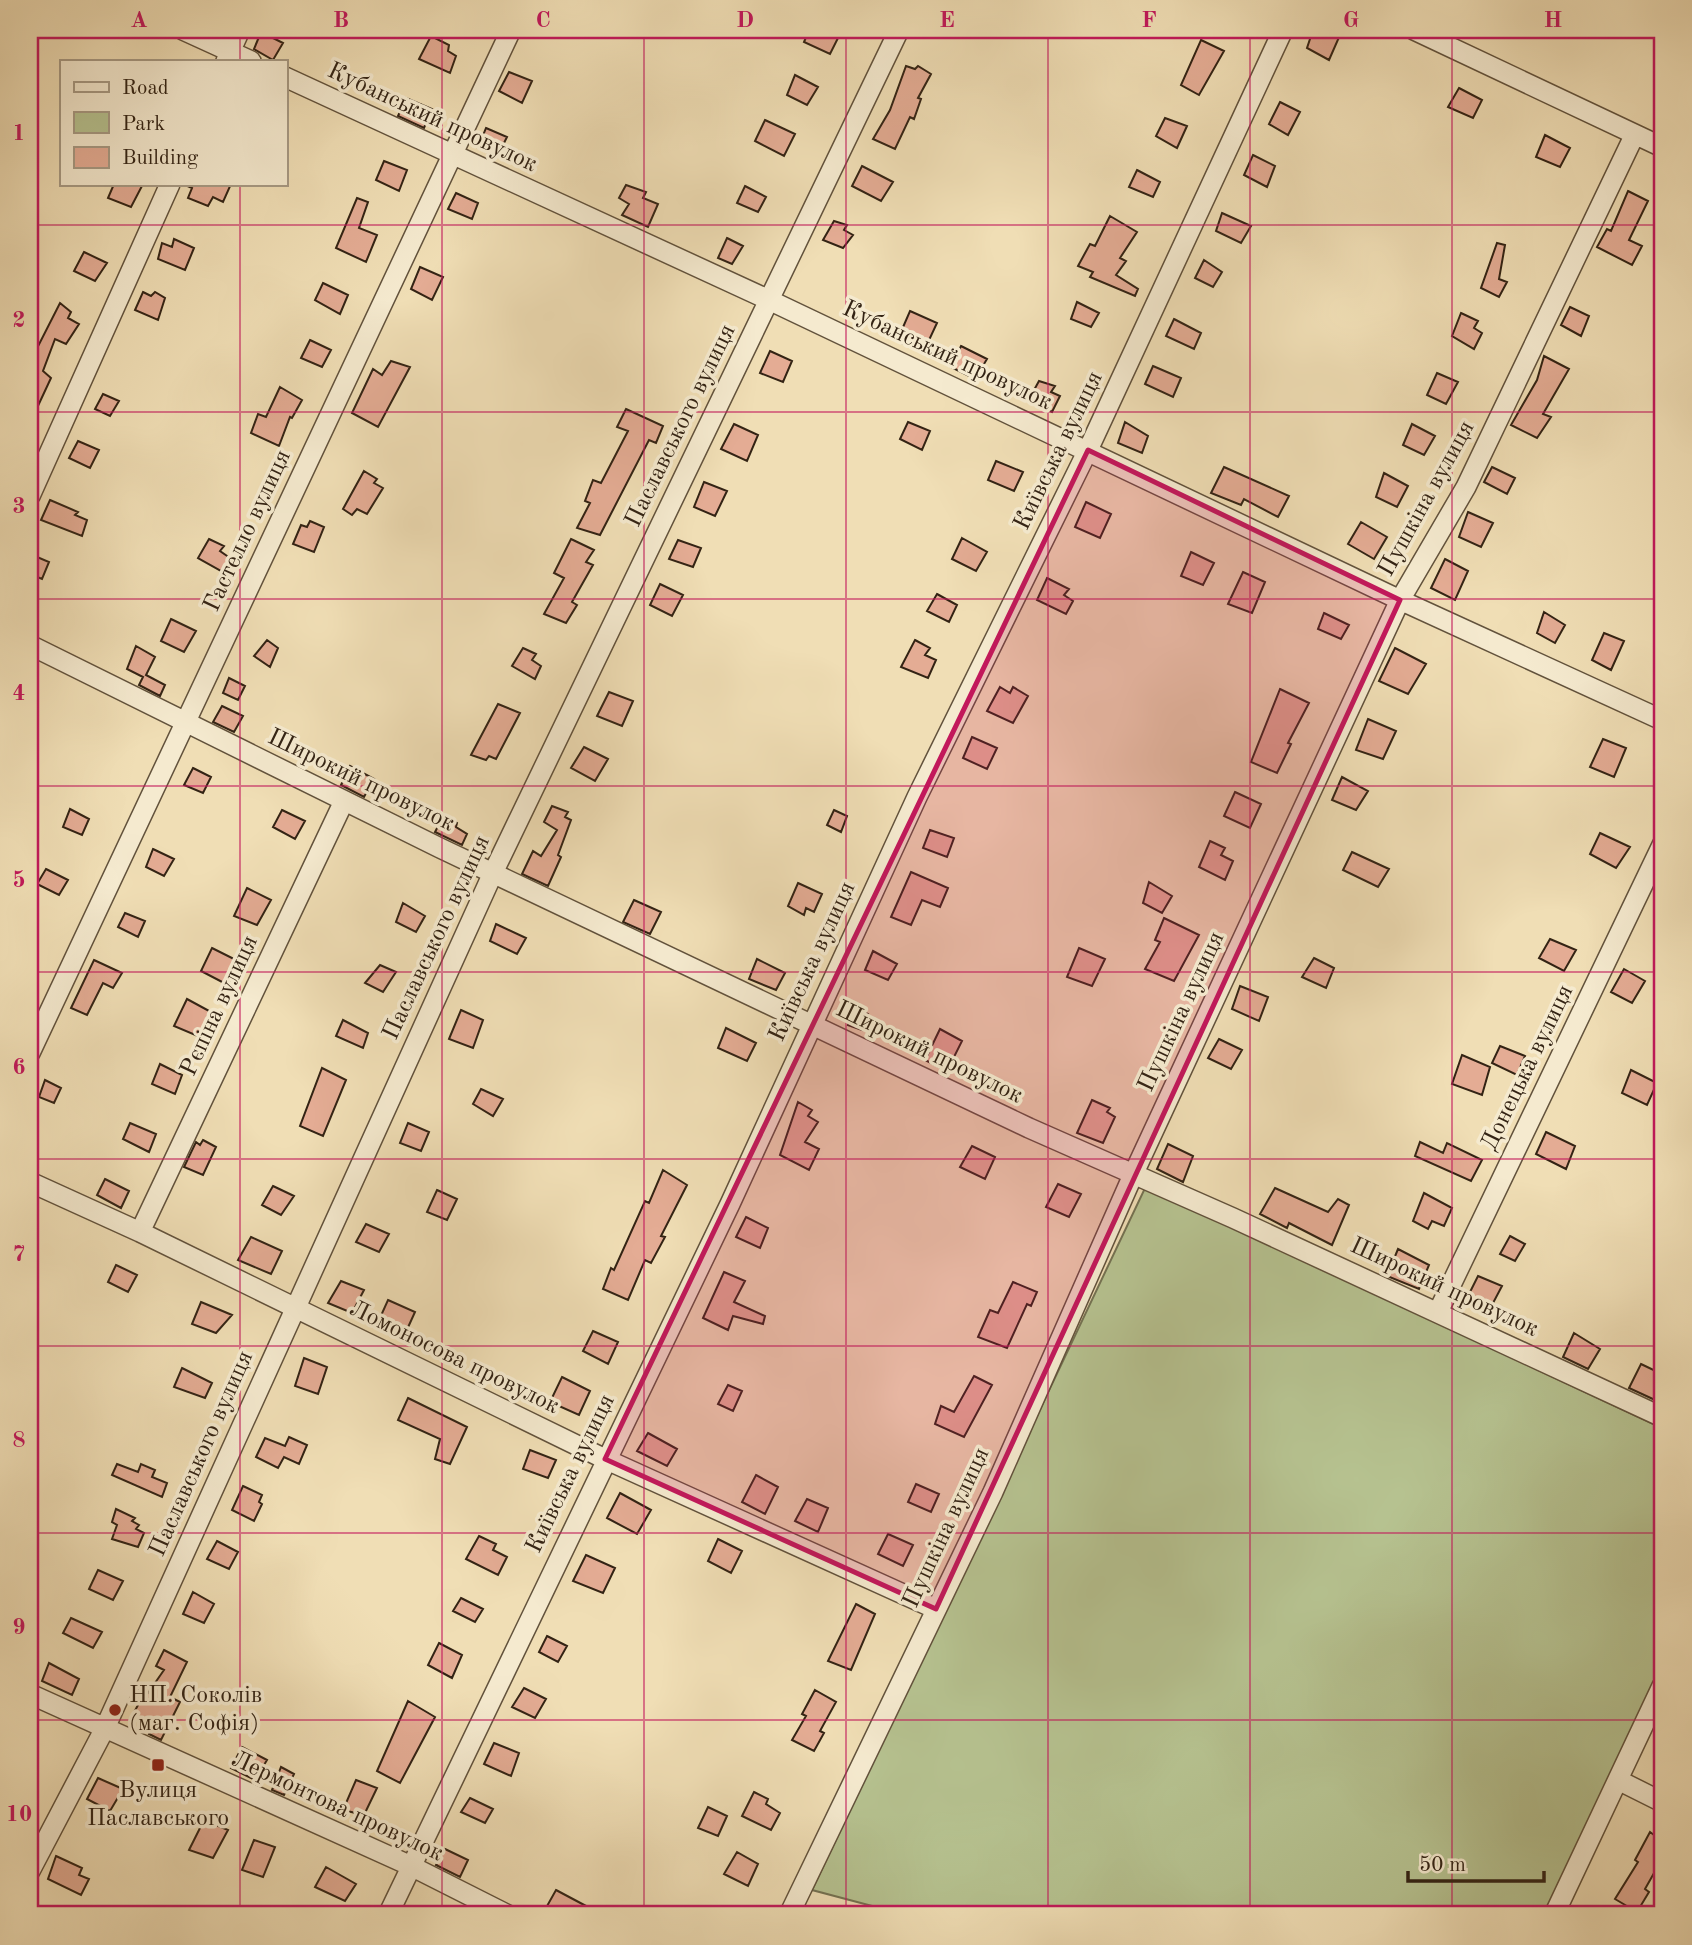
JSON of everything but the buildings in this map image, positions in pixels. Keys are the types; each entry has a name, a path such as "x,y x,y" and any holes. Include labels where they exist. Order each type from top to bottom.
{"street":[{"path":"183,30 228,56 246,60"},
{"path":"228,56 240,30"},
{"name":"Гастелло вулиця","path":"30,1053 510,30"},
{"name":"Паславського вулиця","path":"30,1871 105,1728 493,873 899,30"},
{"name":"Київська вулиця","path":"388,1915 605,1459 730,1204 917,797 1088,450 1283,30"},
{"path":"1413,30 1662,147"},
{"name":"Кубанський провулок","path":"287,78 769,300 1400,600 1662,720"},
{"name":"Пушкіна вулиця","path":"789,1915 998,1479 1133,1175 1400,600 1466,487 1634,136"},
{"path":"30,496 169,186"},
{"name":"Широкий провулок","path":"30,645 493,873 1133,1175 1438,1312 1662,1417"},
{"name":"Рєпіна вулиця","path":"140,1232 344,801"},
{"name":"Донецька вулиця","path":"1438,1312 1662,845"},
{"name":"Ломоносова провулок","path":"30,1182 140,1232 605,1459 936,1609"},
{"path":"1555,1915 1662,1686"},
{"name":"Лермонтова провулок","path":"30,1694 411,1866 508,1915"},
{"path":"1618,1780 1662,1802"}],"highlighted area":[{"path":"1088,450 1400,600 936,1609 605,1459"}],"green space":[{"path":"1146,1186 1662,1428 1662,1669 1549,1915 906,1915 812,1890"}],"place":[{"name":"НП. Соколів (маг. Софія)","path":"115,1710"},
{"name":"Вулиця Паславського","path":"158,1765"}]}
